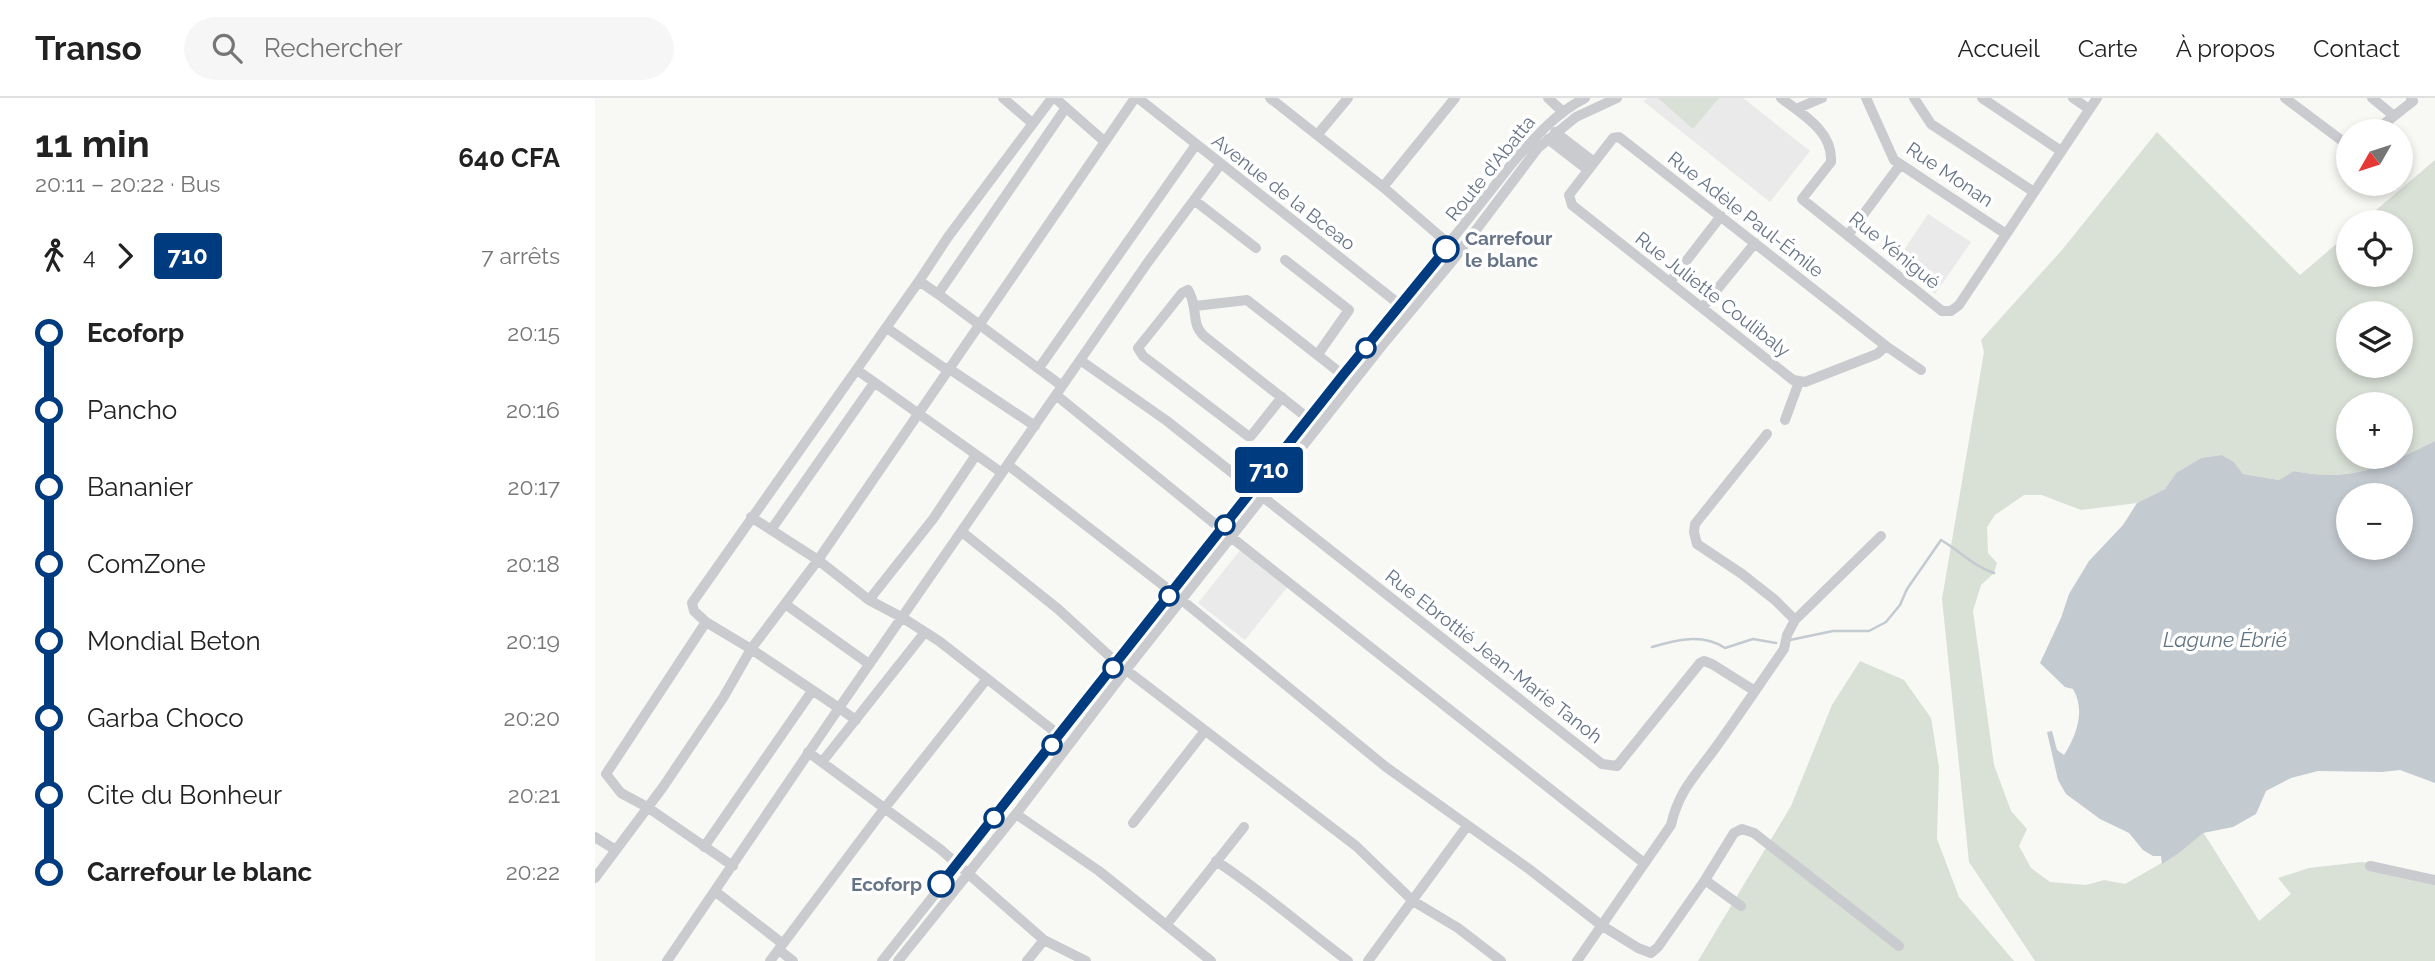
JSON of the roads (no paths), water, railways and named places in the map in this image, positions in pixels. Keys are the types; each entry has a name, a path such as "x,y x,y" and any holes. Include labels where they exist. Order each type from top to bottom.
{"street":[{"path":"1003,98 1032,123"},
{"path":"856,720 706,622 692,608 692,603 887,328 948,237 1053,98 1104,141"},
{"path":"595,878 723,698 751,649 818,560 1136,98"},
{"name":"Avenue de la Bceao","path":"1136,98 1405,309"},
{"path":"1270,98 1383,187 1450,245"},
{"path":"1318,134 1348,98"},
{"path":"1383,187 1455,98"},
{"path":"1548,98 1562,111"},
{"name":"Route d'Abatta","path":"882,961 1172,592 1259,494 1405,309 1514,161 1562,111 1585,98"},
{"name":"Rue Yénigué","path":"1781,98 1815,123 1821,130 1832,156 1831,162 1802,199 1942,311 1951,311 1959,305 2097,98"},
{"path":"1796,109 1822,98"},
{"name":"Rue Monan","path":"1866,98 1890,153 1900,164 2006,234"},
{"path":"1914,98 1931,124 2034,192"},
{"path":"1982,98 2061,151"},
{"path":"2073,98 2089,109"},
{"path":"2285,98 2336,136"},
{"path":"2372,98 2394,116"},
{"name":"Route d'Abatta","path":"1259,494 1309,419 1343,375 1454,259 1516,176 1551,136 1576,117 1614,99"},
{"path":"2390,119 2412,99"},
{"path":"938,293 1065,109"},
{"path":"1551,136 1591,166"},
{"name":"Rue Adèle Paul-Émile","path":"1591,166 1613,138 1619,137 1886,346 1921,370"},
{"path":"1039,368 1195,146"},
{"path":"1848,235 1900,164"},
{"path":"667,961 808,752 1080,360 1220,165"},
{"name":"Rue Juliette Coulibaly","path":"1591,166 1569,195 1569,201 1793,380 1805,383 1877,354 1886,346"},
{"path":"1194,200 1256,248"},
{"path":"1670,282 1721,216"},
{"path":"1702,308 1755,243"},
{"path":"1286,260 1349,310 1318,354"},
{"path":"919,281 1039,368 1059,391 1226,533 1644,863"},
{"path":"1282,397 1251,436 1248,436 1143,356 1138,348 1184,291 1190,291 1195,306 1195,324 1201,334 1282,397 1309,419"},
{"path":"1195,306 1247,300 1343,375"},
{"path":"887,328 1035,426"},
{"path":"1080,360 1167,421 1259,494"},
{"path":"857,370 977,455 1005,469 1172,592 1386,767 1529,869 1601,925 1638,948 1651,953 1658,947 1734,833 1742,829 1754,833 1899,946"},
{"path":"1785,420 1799,382"},
{"path":"771,530 874,383"},
{"path":"1767,434 1695,524 1694,538 1697,544 1775,600 1795,620"},
{"path":"869,600 933,519 977,455"},
{"name":"Rue Ebrottié Jean-Marie Tanoh","path":"1259,494 1602,764 1617,766 1704,661 1755,691"},
{"path":"751,517 818,560 869,600 925,632 1059,735"},
{"path":"962,532 1058,608 1117,663 1356,846 1413,901 1458,928 1501,961"},
{"name":"Route d'Abatta","path":"898,961 1182,601 1226,533"},
{"path":"1577,961 1671,825 1675,805 1687,784 1784,649 1787,635 1795,620 1881,536"},
{"path":"785,604 869,664"},
{"path":"706,622 606,774 621,793 647,807 733,866"},
{"path":"822,762 925,632"},
{"path":"770,961 884,809 986,680"},
{"path":"704,847 812,691"},
{"path":"1133,823 1204,732"},
{"path":"808,752 957,863 967,875 1044,940 1086,961"},
{"path":"1016,814 1061,843 1211,961"},
{"path":"1368,961 1467,826"},
{"path":"1167,924 1244,827"},
{"path":"595,837 614,849"},
{"path":"1216,862 1255,886 1289,917 1348,961"},
{"path":"2369,866 2435,880"},
{"path":"1705,880 1741,906"},
{"path":"716,892 781,947 793,961"},
{"path":"1027,961 1044,940"}],"water":[{"name":"Lagune Ébrié","path":"2435,441 2435,783 2400,770 2318,771 2291,778 2266,791 2256,814 2233,827 2203,833 2162,864 2161,856 2153,856 2143,850 2129,833 2100,819 2066,794 2058,780 2047,732 2052,731 2057,750 2064,755 2076,732 2079,706 2073,689 2065,687 2040,663 2069,594 2089,561 2123,525 2137,503 2165,489 2176,473 2201,458 2222,455 2234,462 2243,474 2279,480 2294,471 2333,475 2370,469 2413,469 2413,452"}],"waterway":[{"path":"1790,640 1833,631 1869,631 1886,622 1900,605 1907,589 1941,540 1994,573"},
{"path":"1652,647 1689,639 1716,643 1725,648 1753,639 1776,643"}],"place":[{"name":"Carrefour le blanc","path":"1446,249"},
{"name":"Ecoforp","path":"941,884"}]}
